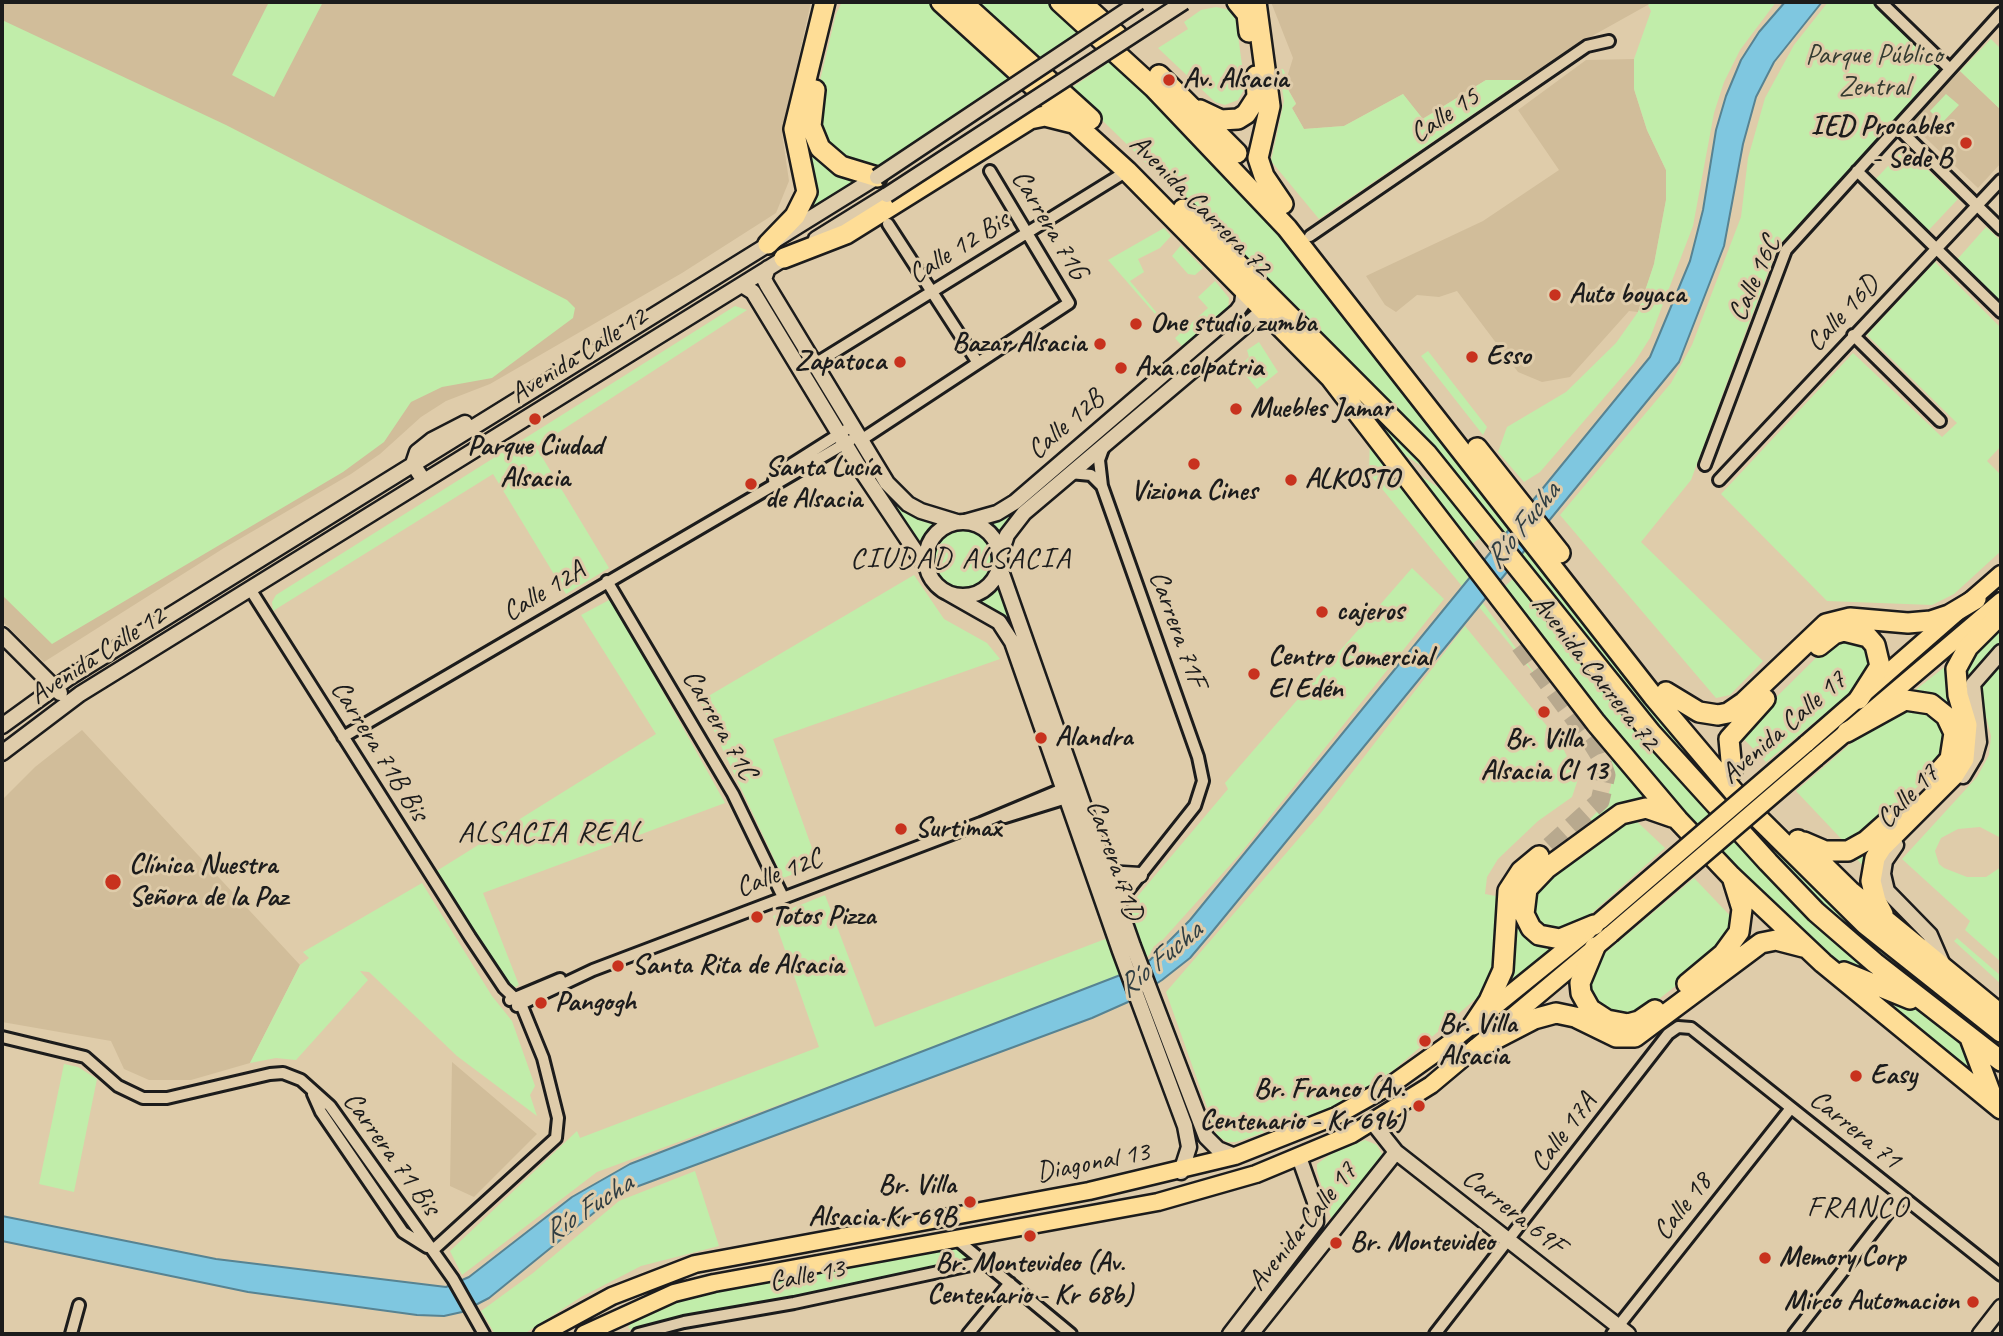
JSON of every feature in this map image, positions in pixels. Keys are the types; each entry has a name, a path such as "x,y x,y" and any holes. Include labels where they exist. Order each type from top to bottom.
{"highway":[{"path":"768,244 795,216 807,192 794,129 825,2"},
{"path":"838,2 813,97 811,126 820,148 830,158 841,166 877,177"},
{"name":"Avenida Carrera 72","path":"941,2 1079,125 1330,377 1388,449 1493,598 1678,820 1731,876 1823,964 1998,1106"},
{"path":"962,2 976,33"},
{"name":"Avenida Carrera 72","path":"962,2 1129,155 1409,435 1464,499 1651,733 1816,912 1932,1009 2001,1061"},
{"name":"Avenida Carrera 72","path":"1060,2 1310,236 1468,437 1509,501"},
{"name":"Avenida Carrera 72","path":"1081,2 1190,105 1256,174 1349,306 1444,426 1732,771 1850,891 2001,1015"},
{"path":"1190,105 1214,118 1227,120 1246,114 1257,97 1247,14 1237,2"},
{"path":"1256,2 1270,106 1258,158 1279,209"},
{"path":"1125,61 1163,79"},
{"path":"776,263 852,230 1030,119 1050,116 1079,125"},
{"path":"1337,271 1349,306"},
{"path":"1444,426 1468,437"},
{"path":"1388,449 1464,499"},
{"name":"Avenida Carrera 72","path":"1544,543 1674,723 1745,805 1836,897 2001,1032"},
{"path":"1493,598 1520,645"},
{"path":"1666,692 1699,712 1718,715 1728,713 1744,702 1826,624 1850,618 1908,623 1931,621 1949,615 1976,599"},
{"path":"1889,924 1873,894 1873,863 1882,847 1954,775 1964,759 1968,726 1958,695 1956,669 1968,647 2001,614"},
{"path":"1732,771 1728,749 1734,732 1835,634 1844,631 1868,637 1879,652 1878,671 1859,699"},
{"path":"1792,835 1825,851 1848,851 1860,846 1944,768 1954,742 1946,716 1931,704 1912,700 1895,703 1847,732"},
{"path":"1602,927 1560,939 1539,935 1531,928 1524,914 1527,888 1590,836 1631,809 1657,810 1678,820"},
{"path":"1473,1025 1489,1001 1503,970 1508,891 1521,871 1539,856"},
{"path":"1595,947 1580,983 1584,1002 1607,1020 1628,1024 1639,1021 1723,954 1735,940 1742,909 1731,876"},
{"path":"1476,1049 1534,1019 1556,1013 1574,1017 1616,1037 1635,1037 1761,943 1776,940 1807,948"},
{"path":"1823,964 1932,1009"},
{"path":"1975,1012 2001,1021"},
{"path":"1970,1037 1998,1106"}],"main road":[{"name":"Avenida Calle 17","path":"1602,927 1806,744 1976,599 2001,574"},
{"name":"Avenida Calle 17","path":"1602,927 1816,758 2001,601"},
{"name":"Diagonal 13","path":"584,1334 674,1293 714,1283 954,1237 1158,1202 1231,1183 1299,1157 1373,1123 1431,1085 1595,947 1602,927"},
{"name":"Diagonal 13","path":"542,1334 638,1283 695,1264 1181,1172 1235,1156 1361,1103 1409,1073 1602,927"},
{"path":"610,1334 623,1314"}],"street":[{"name":"Avenida Calle 12","path":"2,726 55,687 877,177 1139,2"},
{"name":"Avenida Calle 12","path":"2,753 69,702 887,195 1184,2"},
{"path":"1881,2 1950,69"},
{"name":"Calle 16C","path":"1705,464 1786,250 2001,13"},
{"name":"Calle 15","path":"1310,236 1587,46 1609,41"},
{"path":"1897,127 2001,229"},
{"name":"Carrera 71G","path":"990,171 1069,303"},
{"path":"1857,171 2001,312"},
{"name":"Calle 12 Bis","path":"815,364 1127,172"},
{"name":"Calle 16D","path":"1719,480 2001,180"},
{"path":"888,224 978,363"},
{"path":"741,285 750,288 842,439 934,582 948,593 961,596 980,591 991,583 1000,561 989,532 908,504 887,483 767,285 764,279 776,263"},
{"name":"Calle 12B","path":"961,522 997,513 1015,502 1237,311 1242,304 1244,289"},
{"name":"Calle 12A","path":"343,737 767,487 792,464 857,434 978,363 1069,303"},
{"name":"Calle 12B","path":"1000,561 1012,526 1070,473 1264,310"},
{"path":"1853,335 1940,421"},
{"name":"Carrera 71F","path":"1106,443 1099,460 1102,486 1198,757 1202,789 1195,806 1140,875"},
{"path":"413,464 424,481"},
{"path":"1070,473 1091,475 1102,486"},
{"path":"928,570 928,549 934,536 944,527 961,522"},
{"name":"Carrera 71D","path":"1000,561 1071,791 1148,1007 1188,1138 1188,1156 1181,1172"},
{"name":"Carrera 71C","path":"607,581 733,794 783,897"},
{"name":"Carrera 71B Bis","path":"250,589 539,1046 558,1118 558,1132"},
{"name":"Carrera 71D","path":"948,593 985,611 1006,632 1107,873 1112,908"},
{"path":"2,635 69,702"},
{"name":"Calle 17","path":"1945,969 1930,935 1887,891 1883,874 1885,861 1893,848 1969,769 1979,743 1973,684 2001,652"},
{"name":"Calle 12C","path":"514,1003 783,897 1071,791"},
{"path":"1107,873 1140,875"},
{"path":"1112,908 1140,875"},
{"name":"Carrera 71D","path":"1148,1007 1206,1137 1218,1149 1235,1156"},
{"name":"Carrera 71","path":"1678,1027 1691,1028 2001,1275"},
{"name":"Calle 17A","path":"1435,1334 1510,1241 1668,1034 1678,1027"},
{"name":"Carrera 71 Bis","path":"2,1037 85,1057 118,1086 143,1098 167,1098 283,1073 302,1080 310,1087 321,1112 403,1232 433,1250 484,1334"},
{"name":"Calle 18","path":"1619,1332 1791,1108"},
{"name":"Carrera 69F","path":"1373,1123 1396,1152 1510,1241 1619,1332"},
{"name":"Carrera 71 Bis","path":"433,1250 548,1148 558,1132"},
{"name":"Avenida Calle 17","path":"1251,1334 1396,1152"},
{"name":"Avenida Calle 17","path":"1230,1334 1316,1222 1315,1202 1299,1157"},
{"path":"1794,1334 1901,1196"},
{"path":"954,1237 1072,1334"},
{"name":"Calle 13","path":"638,1334 684,1322 794,1303 985,1262"},
{"path":"968,1334 1010,1283"},
{"path":"71,1334 79,1306"},
{"path":"1980,1334 2001,1307"}],"shaded area":[{"path":"2,2 811,2 782,133 789,181 776,213 682,273 490,384 446,401 421,417 380,454 351,474 224,548 44,662 2,621"},
{"path":"1271,2 1653,2 1585,40 1523,80 1486,80 1422,119 1403,94 1344,126 1304,129 1292,108 1296,103 1285,84 1293,58"},
{"path":"1634,59 1634,89 1647,130 1666,170 1666,200 1654,264 1638,312 1629,311 1570,377 1542,382 1518,372 1457,291 1439,297 1417,295 1396,312 1385,305 1366,276 1483,221 1559,170 1518,110 1586,60"},
{"name":"IED Procables - Sede B","path":"1960,71 2001,110 2001,163 1978,188 1910,123"},
{"name":"Clínica Nuestra Señora de la Paz","path":"82,730 300,965 250,1063 191,1080 149,1080 124,1069 111,1041 2,1022 2,800 35,767"},
{"path":"452,1062 537,1134 474,1197 450,1186"}],"green space":[{"path":"269,2 323,2 274,97 232,75"},
{"path":"842,2 933,2 1017,77 873,173 823,146 816,97 836,14"},
{"path":"971,2 1049,2 1083,31 1038,63"},
{"path":"1653,2 1776,2 1740,50 1724,82 1714,113 1693,226 1650,338 1634,363 1540,472 1524,482 1498,452 1507,427 1566,392 1616,343 1638,312 1654,264 1666,200 1666,170 1647,130 1634,89 1634,59 1651,11 1648,5"},
{"name":"Parque Público Zentral","path":"1828,2 1872,2 1943,70 1777,247 1691,480 1641,542 1763,661 1730,695 1716,698 1560,515 1671,383 1692,345 1741,217 1748,158 1765,98 1794,45"},
{"path":"1216,7 1230,10 1236,20 1245,88 1238,100 1225,105 1215,102 1158,48 1188,29 1184,22 1201,10"},
{"path":"2,20 226,125 567,300 575,308 573,318 492,378 442,387 411,402 384,442 343,472 52,644 2,595"},
{"path":"1991,39 2001,49 2001,110 1960,71"},
{"path":"1112,60 1194,138 1316,276 1660,712 2001,1038 2001,1058 1821,908 1676,754 1488,518 1209,224 1070,89"},
{"path":"1279,69 1283,69 1287,77 1285,84 1296,104 1292,108 1304,129 1344,126 1403,94 1423,119 1486,80 1523,80 1319,219 1271,161 1284,101"},
{"path":"1946,94 1959,105 1942,123 1930,111"},
{"path":"1905,148 1958,199 1926,233 1872,183"},
{"path":"819,151 866,178 798,218 802,157"},
{"path":"1986,227 2001,241 2001,309 1954,263"},
{"path":"1164,228 1171,236 1160,248 1138,259 1144,272 1130,281 1157,313 1155,314 1108,260"},
{"path":"1181,245 1203,268 1195,275 1188,274 1172,256"},
{"path":"1935,262 2001,328 2001,446 1987,461 2001,475 2001,551 1954,594 1932,605 1827,601 1721,494 1853,353 1942,437 1957,423 1867,335"},
{"path":"1215,281 1229,298 1228,311 1189,346 1182,346 1175,338 1208,308 1198,297"},
{"path":"764,291 829,397 824,399 760,294"},
{"path":"735,306 747,310 536,447 609,568 566,594 493,474 273,611 272,602 276,595"},
{"path":"1241,314 1243,317 1027,504 1002,537 989,522"},
{"path":"1284,318 1440,478 1394,448"},
{"path":"1259,342 1278,372 1257,389 1239,367 1249,357 1247,350"},
{"path":"1428,351 1487,427 1483,435 1421,356"},
{"path":"1370,435 1445,536 1482,602 1544,686 1369,473"},
{"path":"1404,465 1459,501 1485,534 1467,548"},
{"path":"872,468 894,501 908,512 935,524 920,550 868,470"},
{"path":"957,526 969,526 986,535 993,546 993,570 986,581 969,590 957,590 945,585 936,576 931,564 931,552 936,540 945,531"},
{"path":"1412,568 1444,599 1240,854 1131,975 597,1172 462,1275 450,1251 577,1131 580,1138 819,1047 773,916 825,895 875,1027 1134,928 1131,904 1228,789 1225,783"},
{"path":"1518,574 1606,683 1903,991 1827,959 1660,791 1500,591"},
{"path":"914,575 944,619 987,643 1000,659 773,739 818,865 783,878 700,701"},
{"path":"998,583 1014,627 1009,629 998,615 975,598"},
{"path":"611,599 725,803 483,893 519,985 510,990 435,872 656,734 581,615"},
{"path":"2001,619 2001,643 1967,679 1964,690 1963,668"},
{"path":"1465,626 1560,742 1578,779 1572,797 1538,821 1498,859 1487,877 1485,894 1501,897 1498,954 1488,988 1395,1069 1338,1107 1236,1142 1227,1142 1217,1135 1166,992 1320,814"},
{"path":"1853,637 1873,654 1866,680 1766,762 1739,734 1834,640"},
{"path":"1951,662 1958,755 1867,870 1853,855 1873,842 1949,764 1938,699 1927,693 1914,691"},
{"path":"2001,665 2001,838 1980,827 1958,829 1941,838 1935,851 1939,864 1967,877 1986,877 2001,867 2001,962 1965,930 1970,921 1902,859 1977,777 1989,755 1991,736 1983,705 1982,684"},
{"path":"1908,703 1937,712 1949,741 1938,766 1880,824 1848,846 1796,791 1886,713"},
{"path":"1614,757 1656,805 1643,800 1622,802 1527,876 1516,919 1518,924 1522,929 1557,943 1502,988 1524,873 1584,826 1606,802 1611,786 1610,762"},
{"path":"1631,816 1665,848 1574,929 1553,933 1531,920 1535,886"},
{"path":"1694,878 1738,924 1714,956 1641,1013 1630,1018 1605,1015 1587,988 1592,964"},
{"path":"422,883 492,996 512,1021 535,1086 530,1095 537,1116 457,1056 369,972 360,971 368,980 296,1060 276,1058 250,1063 300,965 309,958 303,952"},
{"path":"1957,938 2001,976 2001,984 1954,941"},
{"path":"1864,988 1931,1011 1966,1043 1984,1085"},
{"path":"64,1064 78,1067 97,1079 74,1192 39,1184"},
{"path":"332,1117 413,1231 406,1227 329,1119"},
{"path":"1365,1140 1377,1145 1382,1154 1332,1221 1317,1164 1331,1154"},
{"path":"695,1171 719,1246 641,1266 581,1297 524,1334 495,1334 481,1311 533,1273 619,1201"},
{"path":"957,1247 968,1259 957,1265 632,1330 628,1328 632,1320 643,1313 725,1288"}],"water":[{"name":"Río Fucha","path":"1785,2 1822,2 1774,62 1756,97 1743,144 1724,246 1679,362 1212,932 1190,958 1162,980 1128,1002 1092,1018 617,1194 489,1298 462,1312 444,1316 417,1315 248,1292 2,1241 2,1216 216,1259 446,1287 469,1277 572,1197 630,1164 1123,974 1150,960 1190,920 1650,357 1690,261 1703,210 1716,130 1726,96 1741,60 1759,32"}],"tunnel":[{"path":"1520,645 1591,741 1606,775 1600,801 1539,856"}],"place":[{"name":"Av. Alsacia","path":"1169,80"},
{"name":"IED Procables - Sede B","path":"1966,143"},
{"name":"Auto boyaca","path":"1555,295"},
{"name":"One studio zumba","path":"1136,324"},
{"name":"Bazar Alsacia","path":"1100,344"},
{"name":"Esso","path":"1472,357"},
{"name":"Zapatoca","path":"900,362"},
{"name":"Axa colpatria","path":"1121,368"},
{"name":"Muebles Jamar","path":"1236,409"},
{"name":"Parque Ciudad Alsacia","path":"535,419"},
{"name":"Viziona Cines","path":"1194,464"},
{"name":"ALKOSTO","path":"1291,480"},
{"name":"Santa Lucía de Alsacia","path":"751,484"},
{"name":"cajeros","path":"1322,612"},
{"name":"Centro Comercial El Edén","path":"1254,674"},
{"name":"Br. Villa Alsacia Cl 13","path":"1544,712"},
{"name":"Alandra","path":"1041,738"},
{"name":"Surtimax","path":"901,829"},
{"name":"Clínica Nuestra Señora de la Paz","path":"113,882"},
{"name":"Totos Pizza","path":"757,917"},
{"name":"Santa Rita de Alsacia","path":"618,966"},
{"name":"Pangogh","path":"541,1003"},
{"name":"Br. Villa Alsacia","path":"1425,1041"},
{"name":"Easy","path":"1856,1076"},
{"name":"Br. Franco (Av. Centenario - Kr 69b)","path":"1419,1106"},
{"name":"Br. Villa Alsacia Kr 69B","path":"970,1202"},
{"name":"Br. Montevideo (Av. Centenario - Kr 68b)","path":"1030,1236"},
{"name":"Br. Montevideo","path":"1336,1243"},
{"name":"Memory Corp","path":"1765,1258"},
{"name":"Mirco Automacion","path":"1973,1302"}],"district":[{"name":"CIUDAD ALSACIA","path":"961,559"},
{"name":"ALSACIA REAL","path":"551,833"},
{"name":"FRANCO","path":"1858,1208"}]}
